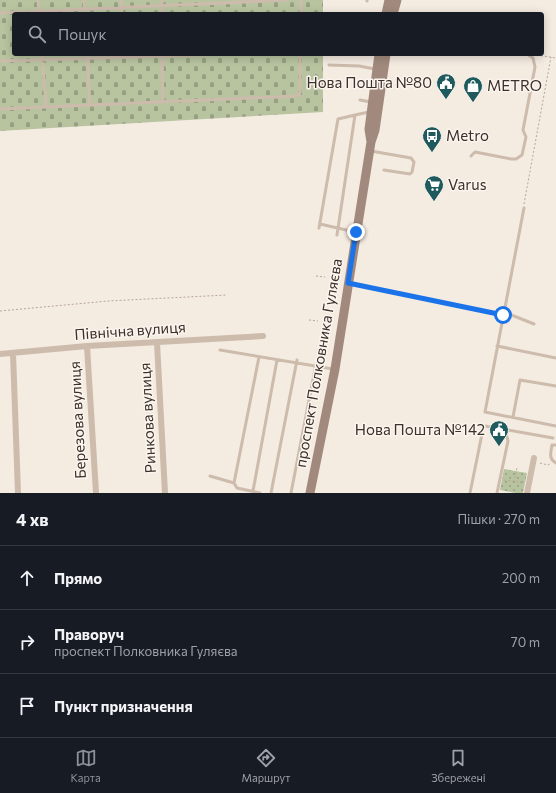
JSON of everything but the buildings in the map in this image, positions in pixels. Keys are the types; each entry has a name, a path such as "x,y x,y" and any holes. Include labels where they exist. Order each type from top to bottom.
{"main road":[{"path":"386,12 389,0"},
{"path":"394,12 397,0"},
{"name":"проспект Полковника Гуляєва","path":"370,147 369,129 379,56"},
{"name":"проспект Полковника Гуляєва","path":"310,493 335,369 370,147 375,130 386,56"}],"street":[{"name":"Північна вулиця","path":"0,354 87,346 263,336"},
{"name":"Ринкова вулиця","path":"157,342 165,493"},
{"name":"Березова вулиця","path":"87,346 96,493"},
{"path":"13,353 18,493"},
{"path":"527,493 534,460"}],"lane":[{"path":"38,0 39,12"},
{"path":"84,0 85,9"},
{"path":"121,0 122,12"},
{"path":"162,0 162,12"},
{"path":"50,12 85,9 288,0"},
{"path":"301,0 301,12"},
{"path":"0,13 12,13"},
{"path":"42,56 46,107"},
{"path":"0,60 87,59 122,56"},
{"path":"162,56 163,102"},
{"path":"0,109 297,96 300,92 300,56"},
{"path":"471,156 476,152 511,159 516,159 522,155 526,136 523,130 535,67 533,58 530,56"},
{"path":"87,59 90,105"},
{"path":"329,65 359,66 377,69"},
{"path":"360,100 372,102"},
{"path":"319,228 338,119 371,111"},
{"path":"337,235 355,115"},
{"path":"370,147 411,158 414,162 412,172 410,174 384,170"},
{"path":"524,208 485,412 556,426"},
{"path":"320,224 356,232"},
{"path":"348,283 503,314 534,324"},
{"path":"497,346 556,358"},
{"path":"220,350 335,369"},
{"path":"234,483 260,357"},
{"path":"253,491 277,360"},
{"path":"271,493 297,362"},
{"path":"291,493 316,365"},
{"path":"513,417 520,380 556,386"},
{"path":"470,493 483,428 487,426 553,438"},
{"path":"497,493 508,441 506,433 507,429"},
{"path":"554,462 550,456 552,445 556,445"},
{"path":"210,476 234,483 237,488 260,493"}],"path":[{"path":"544,56 556,58"},
{"path":"524,208 551,57"},
{"path":"316,276 325,277"},
{"path":"0,311 108,302 227,295"},
{"path":"309,320 318,321"},
{"path":"534,460 548,464 554,462"},
{"path":"514,482 517,468"},
{"path":"500,479 528,485"}],"green space":[{"path":"0,0 323,0 323,12 12,12 12,56 323,56 323,112 0,131"},
{"path":"504,469 527,473 523,493 500,490"}],"place":[{"name":"Нова Пошта №80","path":"446,100"},
{"name":"METRO","path":"473,103"},
{"name":"Metro","path":"432,153"},
{"name":"Varus","path":"434,202"},
{"name":"Нова Пошта №142","path":"499,447"}],"route":[{"path":"356,232 348,283 503,315"}]}
